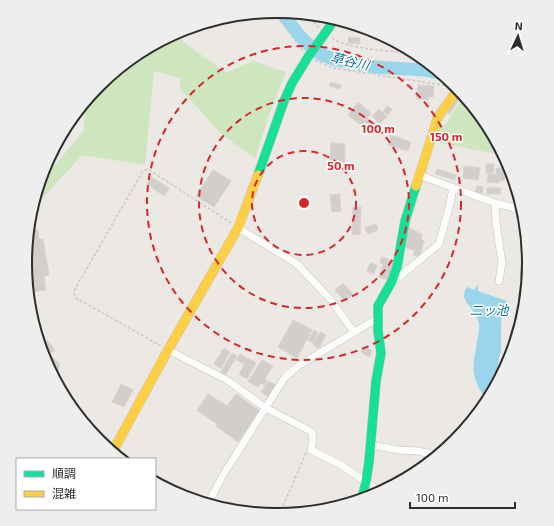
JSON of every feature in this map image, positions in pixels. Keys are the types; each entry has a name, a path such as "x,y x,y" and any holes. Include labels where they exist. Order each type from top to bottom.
{"street":[{"path":"115,447 168,350 238,228 284,101 292,83 331,24"},
{"path":"364,492 371,445 376,381 381,353 378,306 392,282 397,267 405,221 418,175 438,117 454,94"},
{"path":"418,175 516,209"},
{"path":"392,282 439,244 453,188"},
{"path":"495,203 496,223 502,263 499,282"},
{"path":"238,228 297,264 330,300 354,332"},
{"path":"211,499 223,475 285,377 298,366 378,318"},
{"path":"168,350 227,380 266,408 312,432 313,440 310,450 341,465 374,488"},
{"path":"371,445 430,454"}],"path":[{"path":"279,18 308,57 333,68 444,84"},
{"path":"312,21 325,33 339,42 355,47 402,52"},
{"path":"168,350 76,298 74,294 79,282 143,171 148,169 238,228"},
{"path":"282,508 307,452 310,450"}],"green space":[{"path":"179,39 226,73 253,61 286,72 270,112 255,159 220,133 179,87 181,78 154,71 145,165 82,155 40,201 50,172 84,130 85,112 93,101 115,79 141,59"},
{"path":"461,101 481,127 496,154 434,142 438,124 445,125"}],"water":[{"name":"二ッ池","path":"478,285 478,291 507,301 502,316 501,352 498,369 483,395 475,379 473,366 479,323 476,315 466,302 464,295 467,287 474,290"}],"building":[{"path":"349,37 360,38 360,44 348,43"},
{"path":"331,82 341,85 340,89 329,86"},
{"path":"418,85 434,86 433,97 429,97 429,100 416,99"},
{"path":"456,96 459,99 450,114 446,111"},
{"path":"358,102 371,113 367,118 375,124 369,132 348,115"},
{"path":"387,106 392,109 388,115 383,112"},
{"path":"379,109 387,117 379,124 372,116"},
{"path":"391,135 411,142 408,151 388,145"},
{"path":"331,143 345,144 345,163 330,162"},
{"path":"486,164 494,164 493,174 486,174"},
{"path":"464,166 480,168 478,180 463,178"},
{"path":"496,168 503,168 505,173 504,181 499,180 499,183 487,182 488,174 496,175"},
{"path":"437,169 456,175 455,180 435,174"},
{"path":"213,170 231,181 214,207 196,196"},
{"path":"151,177 169,188 164,196 147,184"},
{"path":"477,186 483,187 482,194 475,192"},
{"path":"487,188 501,188 500,194 487,194"},
{"path":"340,194 341,211 332,212 330,195"},
{"path":"353,207 361,207 360,235 352,234"},
{"path":"376,224 378,230 368,234 365,228"},
{"path":"406,226 422,234 421,240 424,241 420,257 413,255 415,250 402,247"},
{"path":"35,227 38,232 39,239 43,239 49,275 44,276 46,290 34,292 32,263"},
{"path":"382,257 395,262 388,280 379,277 383,264 380,263"},
{"path":"370,263 377,265 374,274 367,272"},
{"path":"343,283 353,294 345,301 335,290"},
{"path":"293,320 312,330 297,358 278,347"},
{"path":"314,330 318,333 313,343 308,340"},
{"path":"320,332 326,335 319,348 313,345"},
{"path":"43,336 55,350 50,354 60,365 58,372 51,357"},
{"path":"364,346 372,351 369,357 361,352"},
{"path":"224,348 230,352 221,368 214,364"},
{"path":"232,353 237,356 225,376 220,373"},
{"path":"240,354 247,358 244,364 237,360"},
{"path":"248,358 256,363 247,379 239,374"},
{"path":"262,360 273,366 265,379 267,380 264,385 261,383 258,387 248,381"},
{"path":"268,381 276,385 268,397 261,392"},
{"path":"121,384 133,390 124,407 112,402"},
{"path":"208,394 227,406 236,394 260,411 238,442 216,426 217,424 197,410"}],"waterway":[{"name":"草谷川","path":"286,19 300,36 312,48 322,55 337,60 375,67 428,71"}],"traffic: fast":[{"path":"258,175 284,101 292,83 331,24"},
{"path":"364,492 369,462 376,381 381,353 378,331 378,306 392,281 397,267 405,221 416,186"}],"traffic: slow":[{"path":"416,186 438,117 454,94"},
{"path":"115,447 168,350 238,228 258,175"}]}
